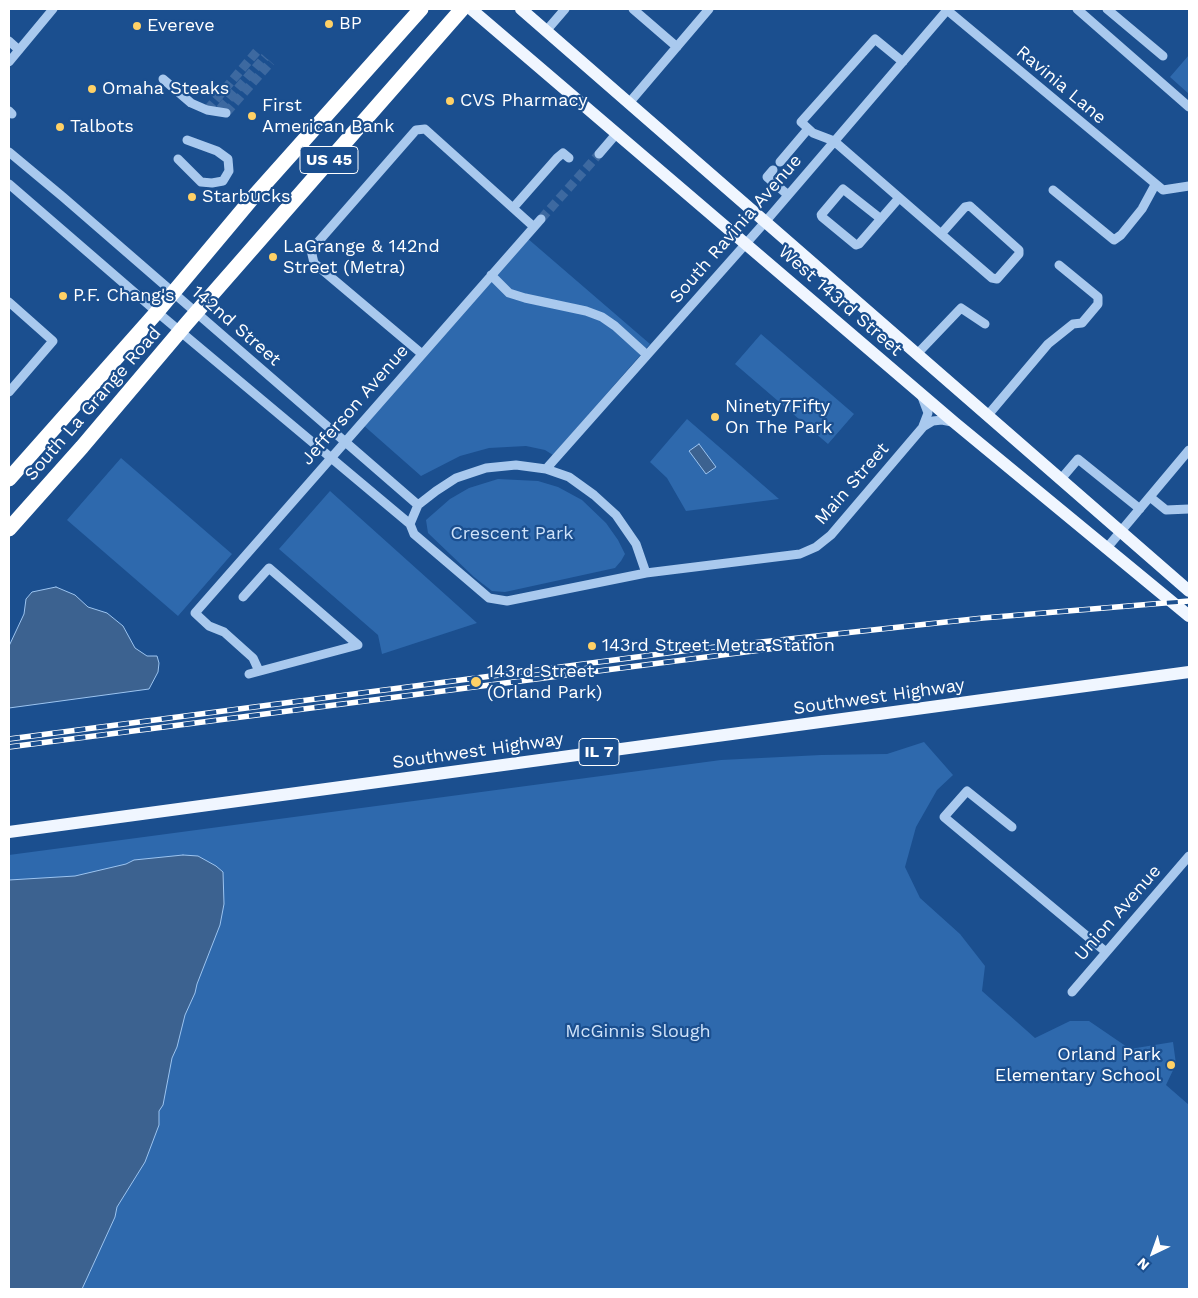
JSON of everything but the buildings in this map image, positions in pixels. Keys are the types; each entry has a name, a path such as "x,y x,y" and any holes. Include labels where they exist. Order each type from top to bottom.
{"highway":[{"name":"South La Grange Road","path":"9,479 157,312 255,195 421,9"},
{"name":"South La Grange Road","path":"9,529 82,447 196,312 462,9"}],"main road":[{"name":"West 143rd Street","path":"471,9 955,423 1189,616"},
{"name":"West 143rd Street","path":"521,9 1189,591"},
{"path":"1175,674 1189,666"},
{"name":"Southwest Highway","path":"9,832 1189,672"}],"street":[{"path":"9,62 53,9"},
{"path":"633,9 677,47"},
{"path":"629,104 709,9"},
{"path":"1077,9 1189,107"},
{"path":"1107,9 1163,56"},
{"path":"546,31 562,10"},
{"name":"South Ravinia Avenue","path":"546,469 766,221 945,10"},
{"name":"Ravinia Lane","path":"945,10 1155,185"},
{"path":"902,62 875,38 801,122 813,133 834,141 899,198 941,234 995,279 1019,254 1019,250 970,206 965,207 941,234"},
{"path":"9,41 19,50"},
{"path":"163,79 191,103 206,110 223,111"},
{"path":"422,354 314,263 312,250 416,130 425,129 534,227"},
{"path":"780,162 808,129"},
{"path":"599,154 617,133"},
{"path":"178,159 201,182 223,181 229,171 228,159 217,151 187,140"},
{"name":"142nd Street","path":"9,152 64,197 418,506"},
{"path":"513,208 557,158 563,153 569,158"},
{"path":"773,170 767,177 788,195"},
{"path":"9,184 157,312 410,524 418,506 456,478 486,468 516,465 546,469 569,477 594,495 616,515 636,544 646,573"},
{"path":"1052,190 1114,240 1121,235 1142,209 1155,185 1163,190 1189,186"},
{"path":"880,219 843,189 821,215 822,218 856,245 880,219 899,198"},
{"name":"Jefferson Avenue","path":"259,671 253,658 224,632 209,626 195,613 541,219"},
{"path":"988,415 1048,344 1073,324 1082,323 1098,304 1098,297 1059,265"},
{"path":"491,275 509,293 586,311 602,317 615,326 647,355"},
{"path":"9,302 53,341 9,392"},
{"path":"918,353 961,308 985,324"},
{"path":"917,390 925,402 928,413 925,423 920,430"},
{"name":"Main Street","path":"410,524 414,534 489,598 506,601 646,573 800,554 816,547 832,535 920,430 933,421 942,420 955,423"},
{"path":"1106,549 1189,450"},
{"path":"1061,479 1078,459 1140,509"},
{"path":"1150,497 1166,510 1189,509"},
{"path":"243,597 269,568 358,646 249,674"},
{"path":"1012,827 968,791 944,817 1106,952"},
{"name":"Union Avenue","path":"1072,992 1189,856"}],"green space":[{"path":"1189,55 1189,94 1170,77"},
{"path":"527,238 650,344 553,455 545,450 526,446 489,448 460,456 421,476 362,424"},
{"path":"761,334 854,414 828,444 735,364"},
{"path":"687,419 779,499 686,511 667,478 650,462"},
{"path":"121,458 232,554 178,616 67,520"},
{"name":"Crescent Park","path":"498,479 538,481 558,487 582,500 606,523 618,540 625,554 621,561 615,568 505,592 492,591 474,577 428,533 426,520 450,499 469,488"},
{"path":"330,491 477,623 382,654 378,635 279,549"},
{"name":"McGinnis Slough","path":"924,742 953,775 937,790 916,827 905,867 920,898 960,934 985,966 982,991 1035,1038 1070,1021 1089,1021 1130,1049 1173,1042 1176,1064 1166,1085 1189,1105 1189,1289 9,1289 9,855 721,760 887,754"}],"shaded area":[{"name":"Ninety7Fifty On The Park","path":"699,444 716,467 706,474 689,451"},
{"path":"56,587 75,595 88,607 107,613 123,626 135,648 147,656 157,656 159,663 158,672 149,689 9,708 9,646 24,614 26,599 32,592"},
{"path":"183,855 198,856 223,872 224,904 220,925 185,1015 177,1047 172,1058 163,1105 159,1111 159,1125 145,1162 117,1207 115,1217 82,1289 9,1289 9,880 75,876 126,864 134,860"}],"tunnel":[{"path":"207,110 258,50"},
{"path":"220,109 265,57"},
{"path":"226,113 271,62"},
{"path":"541,219 599,154"}],"railway":[{"path":"9,739 706,648 983,618 1189,601"},
{"path":"9,747 792,646"}],"place":[{"name":"BP","path":"329,24"},
{"name":"Evereve","path":"137,26"},
{"name":"Omaha Steaks","path":"92,89"},
{"name":"CVS Pharmacy","path":"450,101"},
{"name":"First American Bank","path":"252,116"},
{"name":"Talbots","path":"60,127"},
{"name":"Starbucks","path":"192,197"},
{"name":"LaGrange & 142nd Street (Metra)","path":"273,257"},
{"name":"P.F. Chang's","path":"63,296"},
{"name":"Ninety7Fifty On The Park","path":"715,417"},
{"name":"143rd Street Metra Station","path":"592,646"},
{"name":"143rd Street (Orland Park)","path":"476,682"},
{"name":"Orland Park Elementary School","path":"1171,1065"}]}
